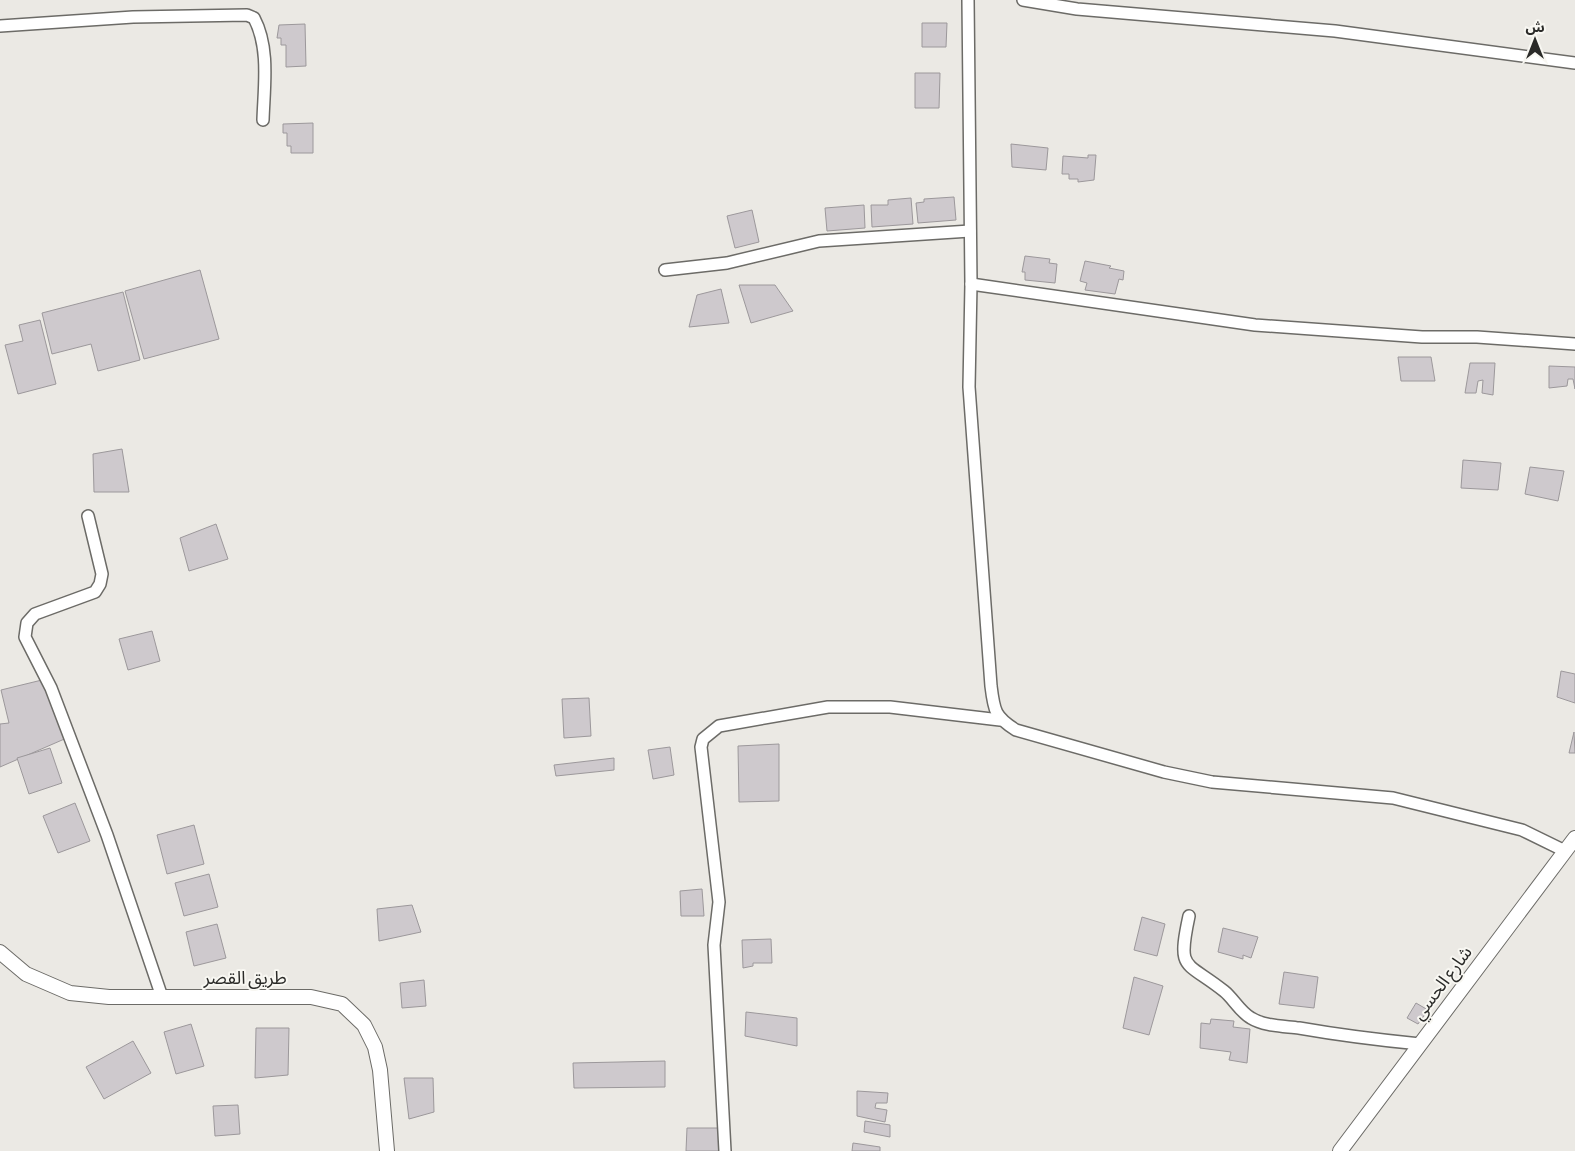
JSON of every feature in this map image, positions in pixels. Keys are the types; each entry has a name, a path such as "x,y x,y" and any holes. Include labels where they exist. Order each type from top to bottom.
{"street":[{"path":"968,0 971,284 969,387 991,686 995,710 1000,720"},
{"path":"1023,0 1087,10 1335,31 1575,63"},
{"path":"0,26 133,17 247,15 254,18 260,34 264,60 263,120"},
{"path":"664,270 727,264 819,241 970,231"},
{"path":"971,284 1153,312 1255,325 1422,337 1477,336 1575,344"},
{"path":"88,516 102,574 100,584 95,592 35,614 27,623 25,636 51,688 106,835 162,997"},
{"path":"725,1151 714,945 719,902 702,756 703,738 719,726 828,706 890,707 1000,720 1016,730 1164,772 1212,782 1393,798 1522,830 1565,851"},
{"name":"شارع الحسي","path":"1340,1151 1575,838"},
{"path":"1189,916 1183,944 1184,959 1194,971 1224,991 1250,1017 1264,1023 1320,1032 1420,1044"},
{"name":"طريق القصر","path":"0,952 26,974 70,993 109,997 310,997 342,1004 364,1025 376,1047 380,1070 386,1151"}],"building":[{"path":"922,23 947,23 946,47 922,47"},
{"path":"305,24 306,66 286,67 286,45 281,45 281,38 277,38 279,25"},
{"path":"915,73 940,73 939,108 915,108"},
{"path":"313,123 313,153 291,153 291,146 287,146 287,133 283,133 283,124"},
{"path":"1011,144 1048,148 1046,170 1012,167"},
{"path":"1088,155 1096,155 1094,180 1078,182 1078,179 1069,179 1069,174 1062,174 1063,156 1088,158"},
{"path":"954,197 956,220 918,223 916,203 924,202 924,199"},
{"path":"911,198 913,224 872,227 871,205 888,205 888,200"},
{"path":"864,205 865,228 827,231 825,208"},
{"path":"752,210 759,242 735,248 727,216"},
{"path":"1025,256 1050,259 1049,263 1057,264 1055,283 1025,280 1025,272 1022,272"},
{"path":"1085,261 1111,266 1109,268 1124,271 1123,280 1119,279 1115,294 1085,290 1087,283 1080,281"},
{"path":"200,270 219,339 144,359 125,291"},
{"path":"739,285 775,285 793,311 751,323"},
{"path":"721,289 729,323 689,327 697,295"},
{"path":"123,292 140,360 98,371 91,344 52,354 42,313"},
{"path":"40,320 56,384 18,394 5,345 23,341 19,325"},
{"path":"1398,357 1431,357 1435,381 1401,381"},
{"path":"1470,363 1495,363 1493,395 1482,393 1483,380 1478,381 1476,393 1465,393"},
{"path":"1549,366 1575,367 1575,389 1573,379 1568,379 1567,386 1549,388"},
{"path":"122,449 129,492 94,492 93,454"},
{"path":"1463,460 1501,463 1498,490 1461,488"},
{"path":"1530,467 1564,471 1558,501 1525,494"},
{"path":"216,524 228,559 189,571 180,538"},
{"path":"152,631 160,661 128,670 119,639"},
{"path":"1561,671 1575,674 1575,703 1557,697"},
{"path":"46,679 69,737 0,767 0,724 9,723 1,690"},
{"path":"589,698 591,736 564,738 562,699"},
{"path":"1574,732 1575,753 1569,753"},
{"path":"779,744 779,801 739,802 738,746"},
{"path":"670,747 674,775 653,779 648,750"},
{"path":"50,748 62,783 29,794 17,758"},
{"path":"614,758 614,770 556,776 554,765"},
{"path":"75,803 90,841 58,853 43,816"},
{"path":"194,825 204,864 167,874 157,835"},
{"path":"209,874 218,907 184,916 175,883"},
{"path":"702,889 704,916 681,916 680,891"},
{"path":"412,905 421,932 379,941 377,909"},
{"path":"1142,917 1165,924 1157,956 1134,950"},
{"path":"217,924 226,958 194,966 186,932"},
{"path":"1223,928 1258,937 1251,958 1243,955 1243,959 1218,952"},
{"path":"771,939 772,963 753,963 753,966 743,968 742,940"},
{"path":"1284,972 1318,977 1314,1008 1279,1004"},
{"path":"1134,977 1163,986 1149,1035 1123,1028"},
{"path":"424,980 426,1006 402,1008 400,983"},
{"path":"1416,1003 1428,1010 1418,1024 1407,1018"},
{"path":"746,1012 797,1018 797,1046 745,1036"},
{"path":"1211,1019 1234,1021 1233,1027 1250,1029 1247,1063 1229,1060 1231,1052 1200,1048 1201,1023 1210,1024"},
{"path":"191,1024 204,1066 176,1074 164,1032"},
{"path":"256,1028 289,1028 288,1075 255,1078"},
{"path":"133,1041 151,1073 104,1099 86,1067"},
{"path":"665,1061 665,1087 574,1088 573,1063"},
{"path":"404,1078 433,1078 434,1112 409,1119"},
{"path":"857,1091 888,1093 887,1103 876,1103 875,1108 887,1110 885,1122 857,1116"},
{"path":"238,1105 240,1134 215,1136 213,1106"},
{"path":"865,1121 890,1125 890,1137 864,1132"},
{"path":"687,1128 720,1128 721,1151 686,1151"},
{"path":"853,1143 880,1147 880,1151 852,1151"}]}
